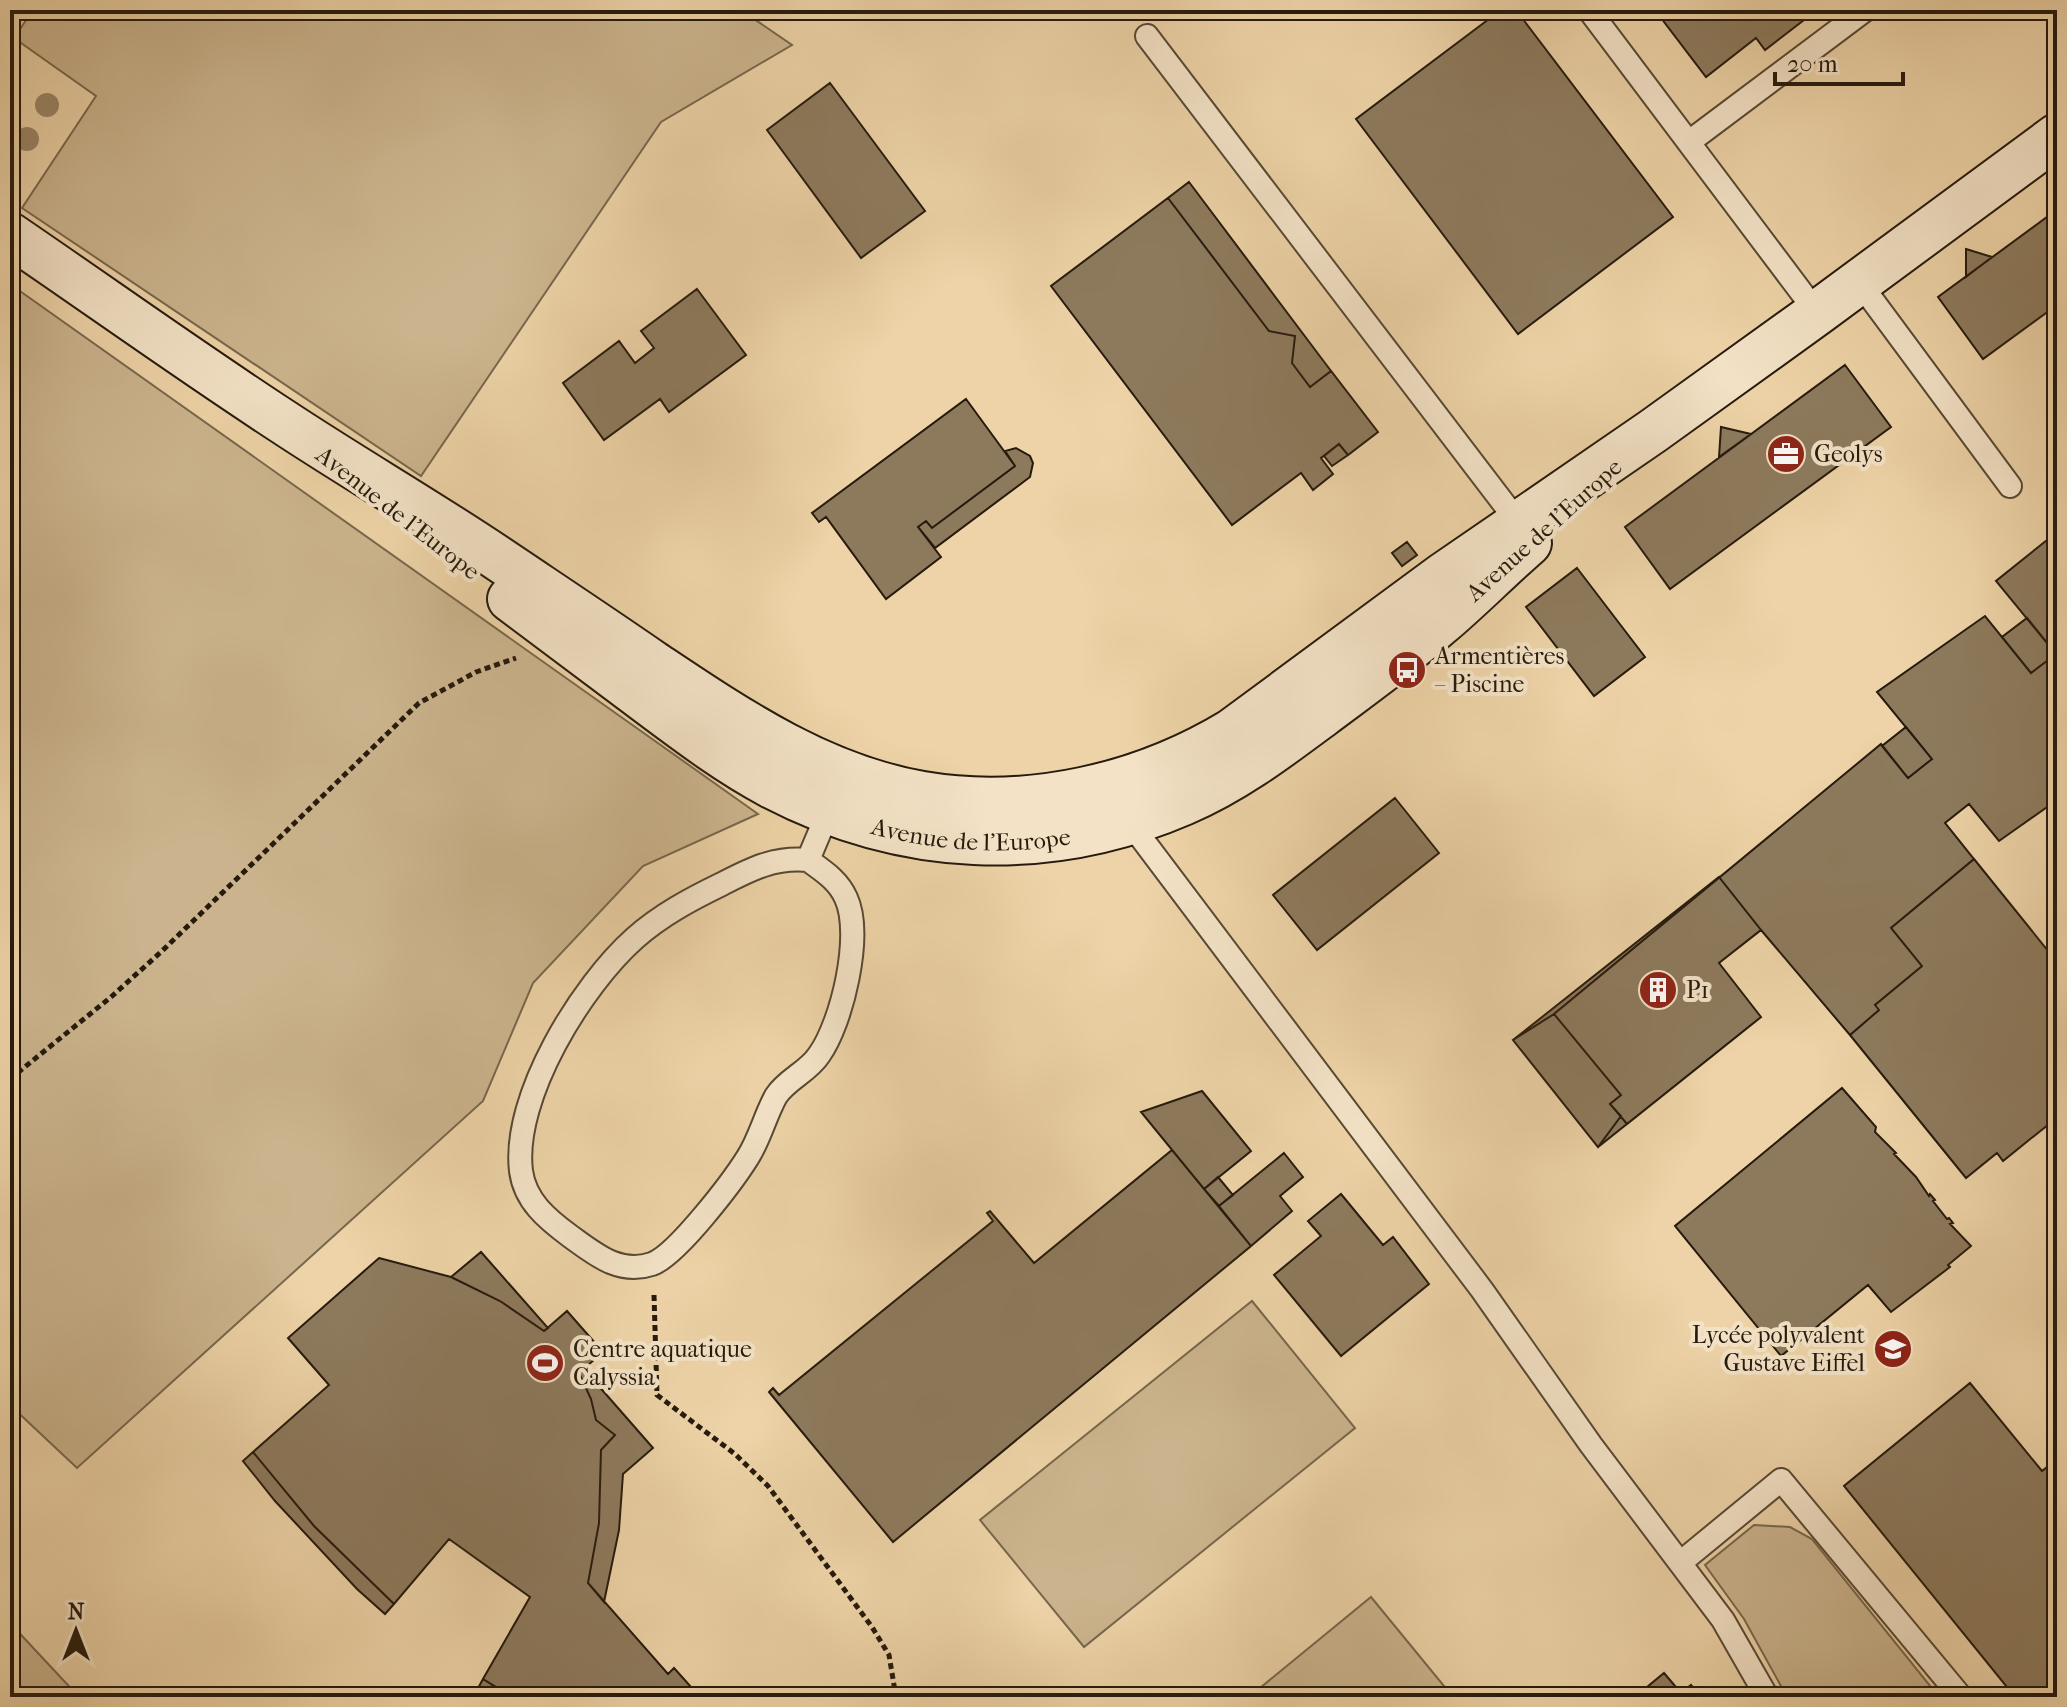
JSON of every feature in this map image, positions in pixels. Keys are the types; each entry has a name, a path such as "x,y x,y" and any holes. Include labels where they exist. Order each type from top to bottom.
{"street":[{"name":"Avenue de l'Europe","path":"10,235 282,422 445,522 738,719 808,758 837,792 888,831 979,844 1065,837 1129,822 1184,803 1210,790 1288,741 1428,634 1525,531 1653,431 2057,136"},
{"name":"Avenue de l'Europe","path":"282,422 372,496 720,755 772,786 837,792 995,800 1027,798 1103,784 1175,761 1232,731 1442,576 1525,531"}],"lane":[{"path":"1589,10 1817,313"},
{"path":"1689,142 1865,10"},
{"path":"1147,36 1525,531"},
{"path":"1859,282 2010,486"},
{"path":"1103,784 1482,1290 1591,1445 1723,1620 1767,1697"},
{"path":"808,860 837,792"},
{"path":"787,858 808,860 835,880 846,899 852,919 849,965 831,1031 821,1053 808,1069 778,1093 747,1159 683,1241 653,1263 634,1268 602,1259 558,1228 527,1195 520,1154 522,1132 538,1081 571,1016 612,961 634,939 686,902 767,862 787,858"},
{"path":"1680,1563 1781,1480 1961,1697"}],"path":[{"path":"10,1079 162,951 419,703 476,672 544,647 576,648"},
{"path":"653,1263 657,1395 735,1454 768,1486 807,1535 889,1655 896,1697"}],"shaded area":[{"path":"33,10 741,10 792,45 661,122 421,476 22,208 96,96 14,38"},
{"path":"10,284 758,814 643,866 533,983 483,1101 77,1468 10,1405"},
{"path":"1252,1301 1355,1428 1084,1647 980,1520"},
{"path":"1754,1525 1790,1527 1812,1539 1939,1697 1787,1697 1744,1619 1705,1565"},
{"path":"1371,1597 1453,1697 1249,1697"},
{"path":"10,1623 79,1697 10,1697"}],"building":[{"path":"1501,10 1516,10 1673,217 1518,334 1356,119"},
{"path":"1655,10 1817,10 1765,50 1756,38 1706,77"},
{"path":"830,83 925,211 861,258 767,130"},
{"path":"1189,182 1331,371 1310,387 1292,363 1295,336 1269,331 1168,198"},
{"path":"1168,198 1269,331 1295,336 1292,363 1310,387 1331,371 1378,432 1348,455 1339,444 1321,458 1333,474 1313,490 1301,473 1232,525 1051,286"},
{"path":"2047,217 2057,231 2057,305 1983,359 1938,297"},
{"path":"1966,249 1992,257 1966,277"},
{"path":"697,289 746,355 669,412 660,399 604,440 563,383 619,341 635,363 654,348 641,331"},
{"path":"1845,365 1891,427 1670,589 1625,527"},
{"path":"966,399 1015,466 932,528 926,521 918,527 941,557 886,599 826,517 819,522 812,513"},
{"path":"1721,427 1751,434 1719,457"},
{"path":"1339,444 1348,455 1332,466 1324,456"},
{"path":"1016,448 1030,456 1033,463 1030,477 935,548 918,527 926,521 932,528 1015,466 1005,451"},
{"path":"2057,532 2057,800 1999,841 1969,804 1945,823 1974,859 1891,928 1922,966 1875,1005 1879,1010 1850,1035 1761,930 1719,963 1761,1017 1627,1124 1610,1104 1621,1095 1554,1014 1881,744 1908,778 1932,759 1877,692 1985,616 2031,673 2056,654 1996,581"},
{"path":"1407,542 1417,555 1402,566 1392,553"},
{"path":"1577,568 1645,657 1594,696 1526,607"},
{"path":"2027,618 2056,654 2031,673 2002,637"},
{"path":"1906,727 1932,759 1908,778 1882,746"},
{"path":"1395,798 1439,853 1317,950 1273,895"},
{"path":"1974,859 2057,962 2057,1110 2050,1115 2054,1120 2003,1161 1997,1153 1966,1178 1850,1035 1879,1010 1875,1005 1922,966 1891,928"},
{"name":"P1","path":"1719,877 1761,930 1719,963 1761,1017 1598,1147 1513,1040"},
{"path":"1554,1014 1621,1095 1610,1104 1621,1116 1598,1147 1513,1040"},
{"path":"1842,1088 1971,1246 1948,1265 1950,1267 1891,1312 1868,1285 1781,1356 1675,1226"},
{"path":"1202,1091 1251,1151 1204,1189 1141,1112"},
{"path":"1172,1150 1251,1246 893,1542 769,1392 773,1388 779,1395 993,1221 987,1213 990,1211 1034,1263"},
{"path":"1284,1153 1303,1177 1280,1196 1292,1211 1251,1246 1219,1206"},
{"path":"1218,1177 1233,1195 1219,1206 1204,1189"},
{"path":"1341,1194 1383,1245 1393,1237 1429,1284 1341,1356 1274,1275 1321,1236 1308,1221"},
{"path":"481,1252 548,1328 544,1331 500,1301 451,1277"},
{"path":"379,1258 451,1277 500,1301 544,1331 567,1311 603,1352 579,1373 591,1399 596,1420 615,1435 601,1450 599,1523 588,1583 668,1674 674,1668 700,1697 511,1696 483,1679 530,1597 449,1539 394,1604 314,1526 253,1452 329,1385 288,1338"},
{"path":"583,1368 653,1448 623,1474 619,1530 604,1602 588,1583 599,1523 601,1450 615,1435 596,1420 591,1399 579,1373"},
{"path":"1970,1383 2042,1471 2057,1459 2057,1697 2015,1697 1844,1486"},
{"path":"253,1452 314,1526 394,1604 385,1614 357,1589 275,1501 243,1461"},
{"path":"1664,1673 1681,1693 1691,1685 1701,1697 1635,1697"},
{"path":"483,1679 513,1697 484,1697 476,1692"}],"place":[{"name":"Geolys","path":"1786,454"},
{"name":"Armentières – Piscine","path":"1407,670"},
{"name":"P1","path":"1658,990"},
{"name":"Lycée polyvalent Gustave Eiffel","path":"1893,1349"},
{"name":"Centre aquatique Calyssia","path":"545,1363"}]}
